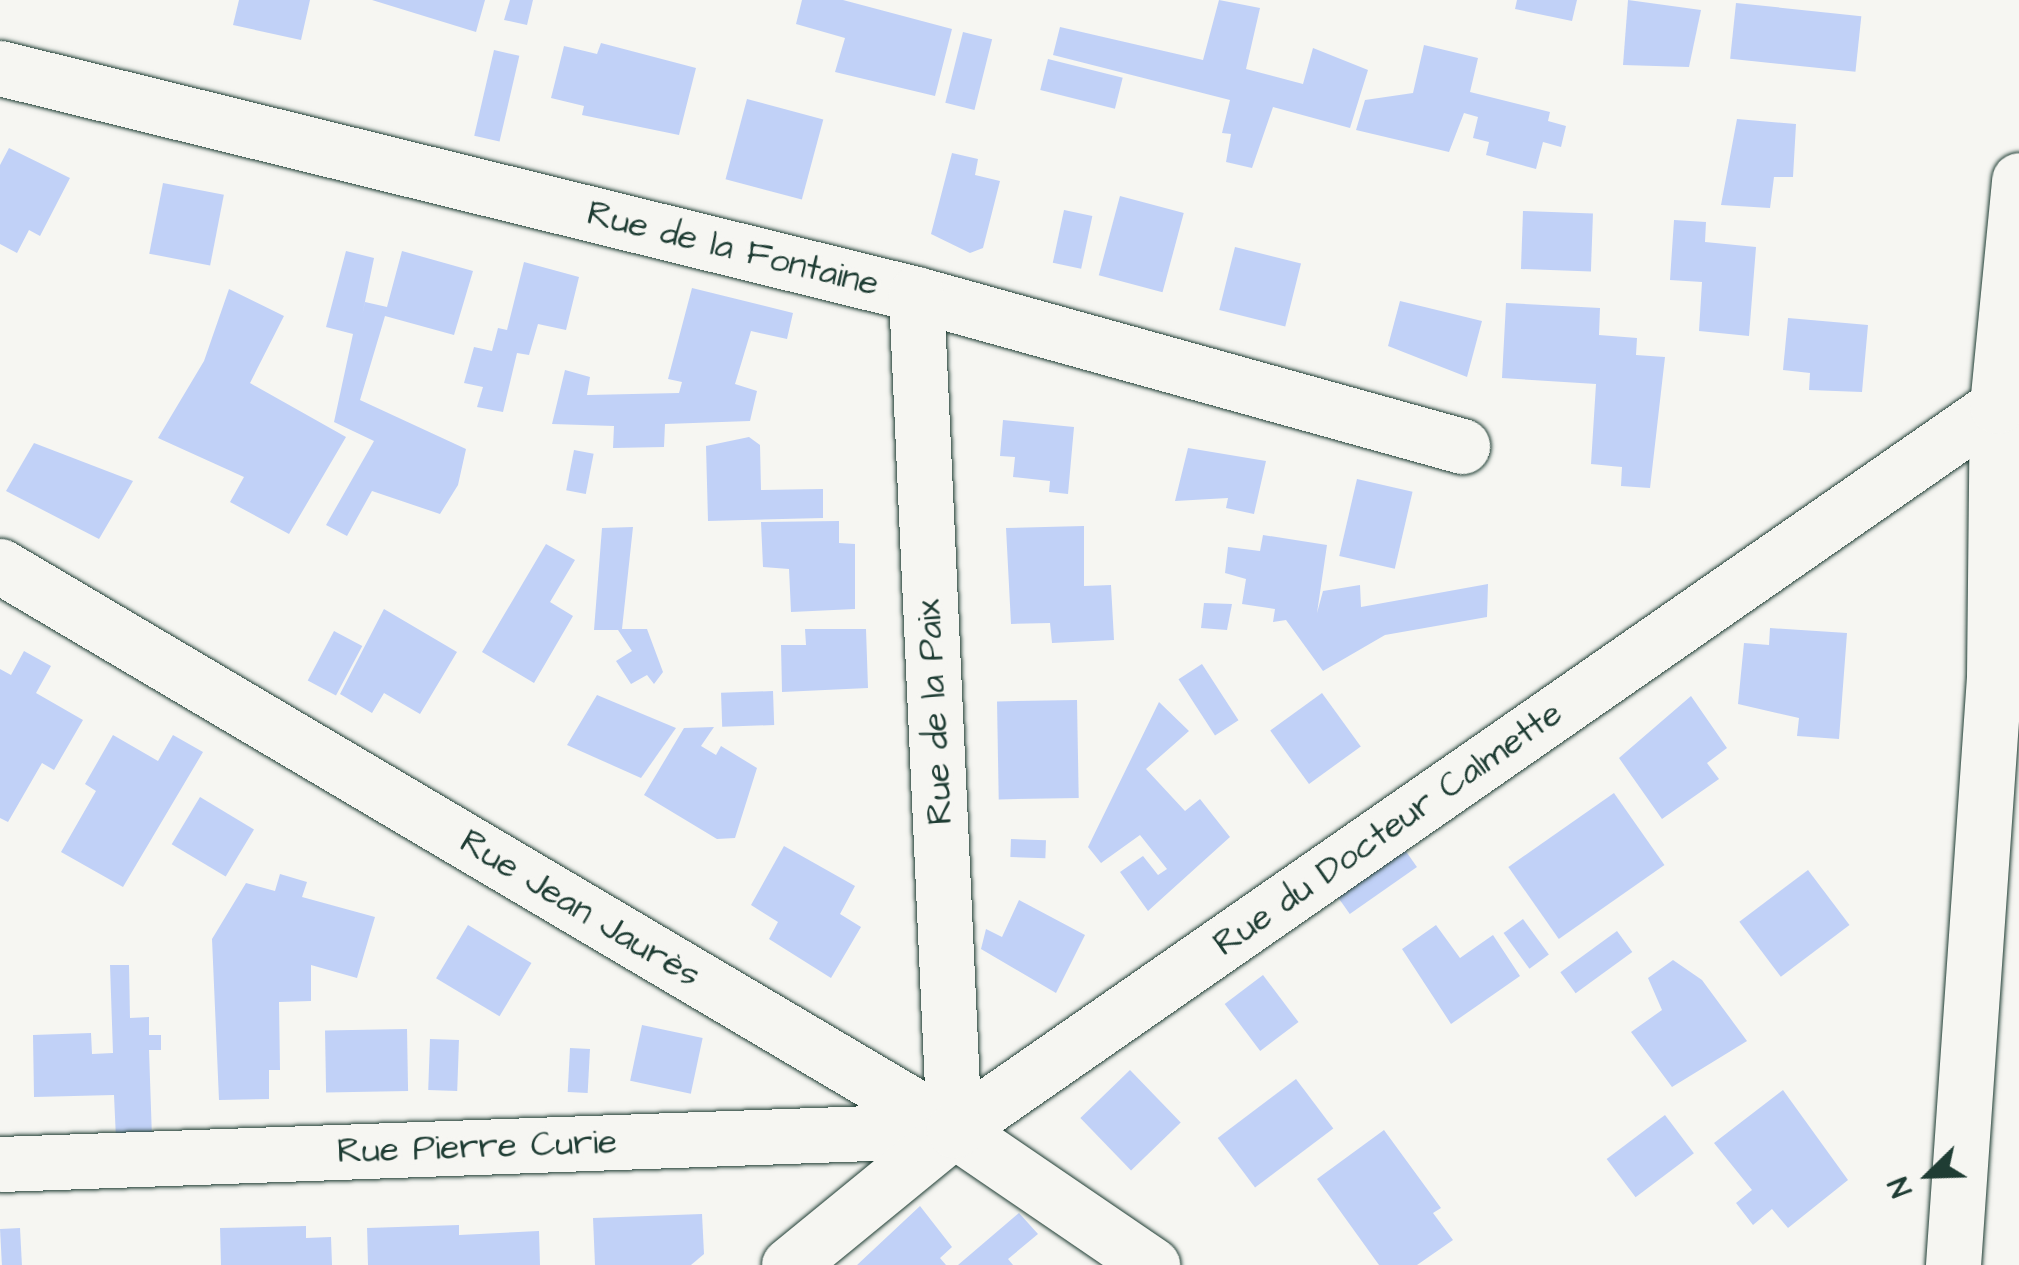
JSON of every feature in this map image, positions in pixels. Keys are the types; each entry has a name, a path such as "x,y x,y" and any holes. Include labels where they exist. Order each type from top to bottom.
{"street":[{"name":"Rue de la Fontaine","path":"0,68 916,294 1462,446"},
{"path":"1953,1265 2004,745 1997,406 2019,180"},
{"name":"Rue de la Paix","path":"916,294 954,1130"},
{"name":"Rue du Docteur Calmette","path":"789,1265 954,1130 1997,406"},
{"name":"Rue Jean Jaurès","path":"0,566 954,1130 1152,1265"},
{"name":"Rue Pierre Curie","path":"0,1164 954,1130"}],"building":[{"path":"239,0 310,0 301,40 233,25"},
{"path":"372,0 485,0 476,32"},
{"path":"510,0 533,0 527,25 504,20"},
{"path":"802,0 843,0 952,29 935,96 835,72 845,38 796,24"},
{"path":"1219,0 1260,8 1246,69 1303,84 1313,48 1368,70 1350,128 1273,107 1252,168 1226,162 1231,134 1222,133 1230,100 1053,55 1060,27 1203,60"},
{"path":"1517,0 1577,0 1572,21 1515,9"},
{"path":"1628,0 1701,10 1689,67 1623,65"},
{"path":"1736,3 1861,16 1855,72 1730,59"},
{"path":"963,32 992,39 974,110 945,103"},
{"path":"601,43 696,68 679,135 582,115 584,106 551,98 564,46 597,54"},
{"path":"1424,45 1478,58 1470,92 1550,112 1548,121 1566,126 1561,147 1543,142 1536,169 1486,155 1489,142 1473,138 1478,117 1464,113 1449,152 1356,130 1365,100 1413,93"},
{"path":"494,50 519,56 500,142 474,136"},
{"path":"1048,59 1123,78 1115,109 1040,90"},
{"path":"747,99 823,119 802,200 726,179"},
{"path":"1737,119 1796,124 1793,177 1774,177 1770,208 1721,205"},
{"path":"9,148 70,178 40,236 29,230 17,253 0,244 0,165"},
{"path":"952,153 978,159 975,175 1000,181 983,248 970,253 931,234"},
{"path":"163,183 224,195 210,266 149,254"},
{"path":"1120,196 1184,213 1163,292 1099,275"},
{"path":"1064,210 1092,216 1081,269 1053,263"},
{"path":"1523,211 1593,213 1591,271 1521,269"},
{"path":"1674,220 1706,222 1705,242 1756,247 1749,336 1699,331 1702,282 1670,280"},
{"path":"1235,247 1301,263 1285,327 1219,310"},
{"path":"346,251 374,258 362,316 365,302 387,307 402,251 473,271 454,335 385,316 360,400 466,449 458,485 440,514 372,491 347,536 326,525 374,441 334,422 353,334 326,327"},
{"path":"524,262 579,277 566,330 538,324 529,355 517,353 503,412 477,407 483,387 464,383 474,347 492,351 498,328 507,330"},
{"path":"692,288 793,313 787,339 751,331 735,384 757,391 750,421 665,424 664,447 613,448 614,426 552,424 565,370 590,377 587,395 679,393 682,382 668,379"},
{"path":"229,289 284,316 250,383 346,437 289,534 230,502 244,477 158,438 204,361"},
{"path":"1400,301 1482,321 1467,377 1388,346"},
{"path":"1506,303 1600,308 1599,335 1637,338 1636,355 1665,357 1650,488 1621,486 1622,467 1591,464 1596,384 1502,378"},
{"path":"1788,318 1868,325 1862,392 1809,390 1810,373 1783,370"},
{"path":"1003,420 1074,427 1068,494 1049,492 1050,481 1013,477 1015,457 1000,456"},
{"path":"749,437 760,445 761,490 823,489 823,518 708,521 706,446"},
{"path":"34,443 133,481 99,539 6,491"},
{"path":"1188,448 1266,461 1254,514 1226,508 1228,498 1175,501"},
{"path":"574,450 594,454 586,494 566,490"},
{"path":"1357,479 1413,492 1395,569 1339,556"},
{"path":"839,521 839,543 855,544 855,609 791,612 789,569 763,567 761,522"},
{"path":"1084,526 1084,586 1111,585 1114,640 1052,643 1050,623 1011,624 1006,528"},
{"path":"633,527 622,629 647,629 663,672 654,684 647,675 631,684 616,661 632,651 618,630 594,630 602,528"},
{"path":"1263,535 1327,545 1317,613 1323,591 1360,585 1361,607 1488,584 1487,617 1385,635 1323,671 1286,620 1273,622 1275,609 1242,604 1246,579 1225,573 1228,547 1260,551"},
{"path":"546,544 575,560 550,602 573,616 534,683 482,652"},
{"path":"1204,603 1232,604 1227,630 1201,628"},
{"path":"384,609 457,652 420,714 384,693 372,713 340,694"},
{"path":"1770,628 1847,633 1839,739 1797,736 1799,718 1738,704 1744,643 1769,645"},
{"path":"805,629 866,629 868,688 782,692 781,645 806,645"},
{"path":"334,631 362,646 336,695 308,680"},
{"path":"24,651 51,666 36,693 83,720 54,770 42,763 8,822 0,818 0,669 11,675"},
{"path":"1202,664 1238,720 1215,735 1179,679"},
{"path":"773,691 774,725 722,727 721,693"},
{"path":"1322,693 1361,746 1309,784 1270,731"},
{"path":"597,695 676,728 641,778 567,745"},
{"path":"1691,696 1727,748 1707,763 1719,779 1662,819 1619,758"},
{"path":"1077,700 1079,798 999,799 997,701"},
{"path":"1159,702 1189,731 1146,769 1185,811 1200,799 1230,837 1148,911 1120,872 1143,856 1158,875 1167,869 1140,835 1101,863 1088,847"},
{"path":"714,727 701,746 716,755 721,746 757,768 735,838 717,839 644,795 684,728"},
{"path":"113,735 158,761 173,735 203,752 123,887 61,852 96,791 85,784"},
{"path":"1614,793 1664,865 1559,939 1508,867"},
{"path":"200,797 254,829 226,877 172,844"},
{"path":"1011,839 1046,840 1045,858 1010,857"},
{"path":"1398,840 1417,867 1350,914 1331,887"},
{"path":"784,846 855,886 840,914 861,927 831,978 769,939 778,922 751,905"},
{"path":"1808,870 1850,925 1781,977 1739,922"},
{"path":"280,874 307,882 302,897 375,917 357,978 311,965 311,1001 279,1002 280,1070 269,1070 269,1099 219,1100 212,939 246,883 275,891"},
{"path":"1019,900 1085,935 1056,993 981,949 986,929 1002,937"},
{"path":"1523,919 1549,955 1529,969 1504,933"},
{"path":"468,925 531,963 499,1016 436,978"},
{"path":"1436,925 1460,958 1493,935 1520,976 1451,1024 1402,949"},
{"path":"1617,931 1632,952 1576,993 1560,972"},
{"path":"1673,960 1702,980 1747,1041 1672,1087 1631,1032 1662,1010 1648,978"},
{"path":"110,965 129,965 130,1018 149,1017 149,1035 161,1035 161,1050 149,1050 152,1138 116,1139 114,1095 34,1097 33,1035 91,1033 92,1054 113,1053"},
{"path":"1263,975 1299,1022 1260,1051 1225,1004"},
{"path":"642,1025 703,1038 691,1094 630,1081"},
{"path":"407,1029 408,1091 326,1092 325,1030"},
{"path":"430,1039 459,1040 457,1091 428,1090"},
{"path":"570,1048 590,1049 588,1093 568,1092"},
{"path":"1130,1070 1181,1123 1131,1170 1080,1118"},
{"path":"1296,1079 1333,1129 1255,1187 1218,1138"},
{"path":"1783,1090 1848,1180 1788,1228 1772,1209 1753,1225 1736,1203 1752,1190 1714,1143"},
{"path":"1665,1115 1694,1153 1636,1197 1607,1159"},
{"path":"1384,1130 1441,1208 1433,1213 1453,1240 1417,1265 1379,1265 1317,1179"},
{"path":"920,1206 952,1247 940,1258 946,1265 857,1265"},
{"path":"1019,1213 1038,1234 1008,1259 1013,1265 958,1265"},
{"path":"702,1214 704,1254 691,1265 595,1265 593,1218"},
{"path":"459,1225 459,1235 539,1231 540,1265 368,1265 367,1228"},
{"path":"306,1226 306,1238 331,1237 332,1265 221,1265 220,1228"},
{"path":"20,1228 22,1265 2,1265 0,1229"}]}
